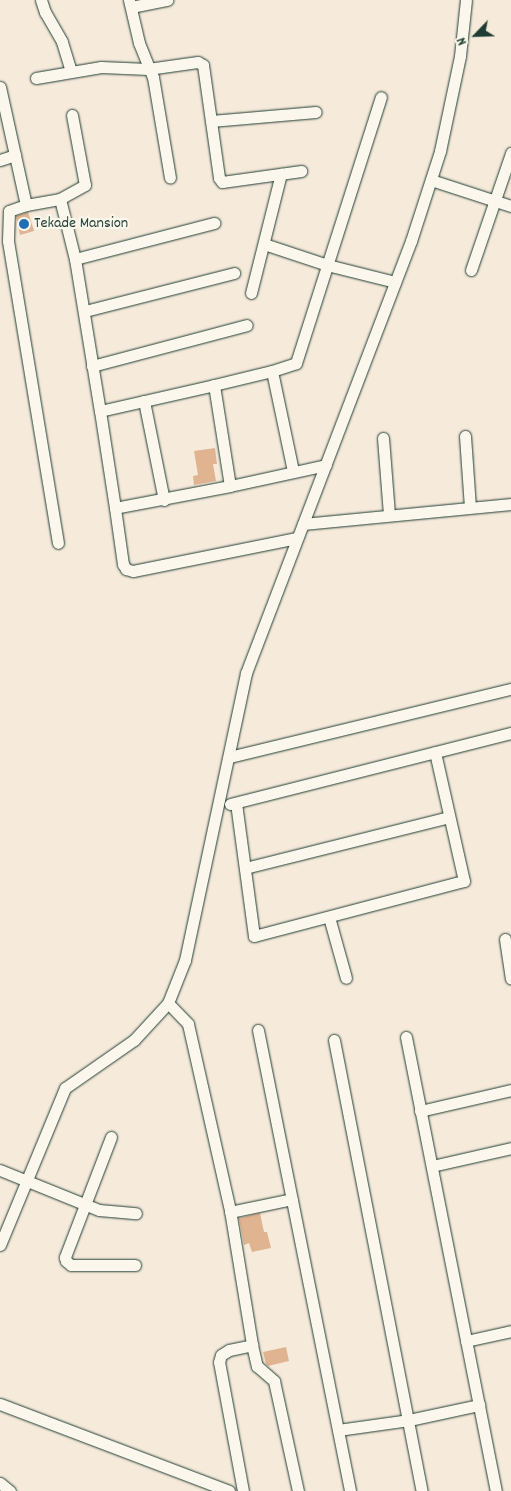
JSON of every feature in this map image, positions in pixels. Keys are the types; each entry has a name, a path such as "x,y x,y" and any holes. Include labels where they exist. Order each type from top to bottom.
{"street":[{"path":"41,0 45,12 62,42 71,72"},
{"path":"167,0 130,4 139,43 148,69 153,77 170,178"},
{"path":"0,1245 65,1088 134,1040 171,1006 185,960 246,673 396,282 431,180 440,151 460,56 466,0"},
{"path":"36,78 101,67 148,69 198,62 203,65 219,178 222,182 301,171"},
{"path":"0,87 2,106 26,205"},
{"path":"100,411 272,371 296,363 381,97"},
{"path":"211,121 316,112"},
{"path":"58,543 8,241 5,212 26,205 60,199 85,185 72,115"},
{"path":"471,270 511,153"},
{"path":"0,160 15,155"},
{"path":"251,293 281,174"},
{"path":"431,180 511,206"},
{"path":"60,199 75,259 85,311 114,508 123,564 126,569 133,571 297,538"},
{"path":"75,259 214,223"},
{"path":"264,244 327,265 396,282"},
{"path":"85,311 234,273"},
{"path":"92,366 247,325"},
{"path":"272,371 293,472"},
{"path":"214,385 230,486"},
{"path":"144,401 164,500"},
{"path":"465,436 470,508"},
{"path":"383,438 388,516"},
{"path":"114,508 164,500 326,465"},
{"path":"303,524 511,504"},
{"path":"229,758 511,689"},
{"path":"218,807 511,733"},
{"path":"236,803 254,936 464,882 435,752"},
{"path":"245,868 449,817"},
{"path":"329,917 346,978"},
{"path":"505,939 511,979"},
{"path":"171,1006 188,1024 230,1212 252,1345 257,1366 274,1381 298,1491"},
{"path":"258,1030 350,1491"},
{"path":"406,1037 496,1491"},
{"path":"334,1040 422,1491"},
{"path":"420,1111 511,1090"},
{"path":"111,1137 65,1257 68,1264 135,1265"},
{"path":"432,1166 511,1148"},
{"path":"0,1170 27,1183 85,1205 106,1211 136,1213"},
{"path":"230,1212 292,1199"},
{"path":"466,1341 511,1331"},
{"path":"243,1491 219,1362 220,1355 228,1350 252,1345"},
{"path":"0,1404 229,1491"},
{"path":"338,1430 409,1420 479,1405"},
{"path":"0,1483 10,1491"}],"building":[{"name":"Tekade Mansion","path":"28,212 34,231 20,235 16,216"},
{"path":"215,448 217,464 213,464 216,481 194,485 193,476 198,475 194,451"},
{"path":"260,1213 264,1232 267,1232 271,1248 252,1252 249,1243 244,1245 239,1218"},
{"path":"286,1347 289,1361 268,1366 266,1364 263,1352"}],"place":[{"name":"Tekade Mansion","path":"24,224"}]}
